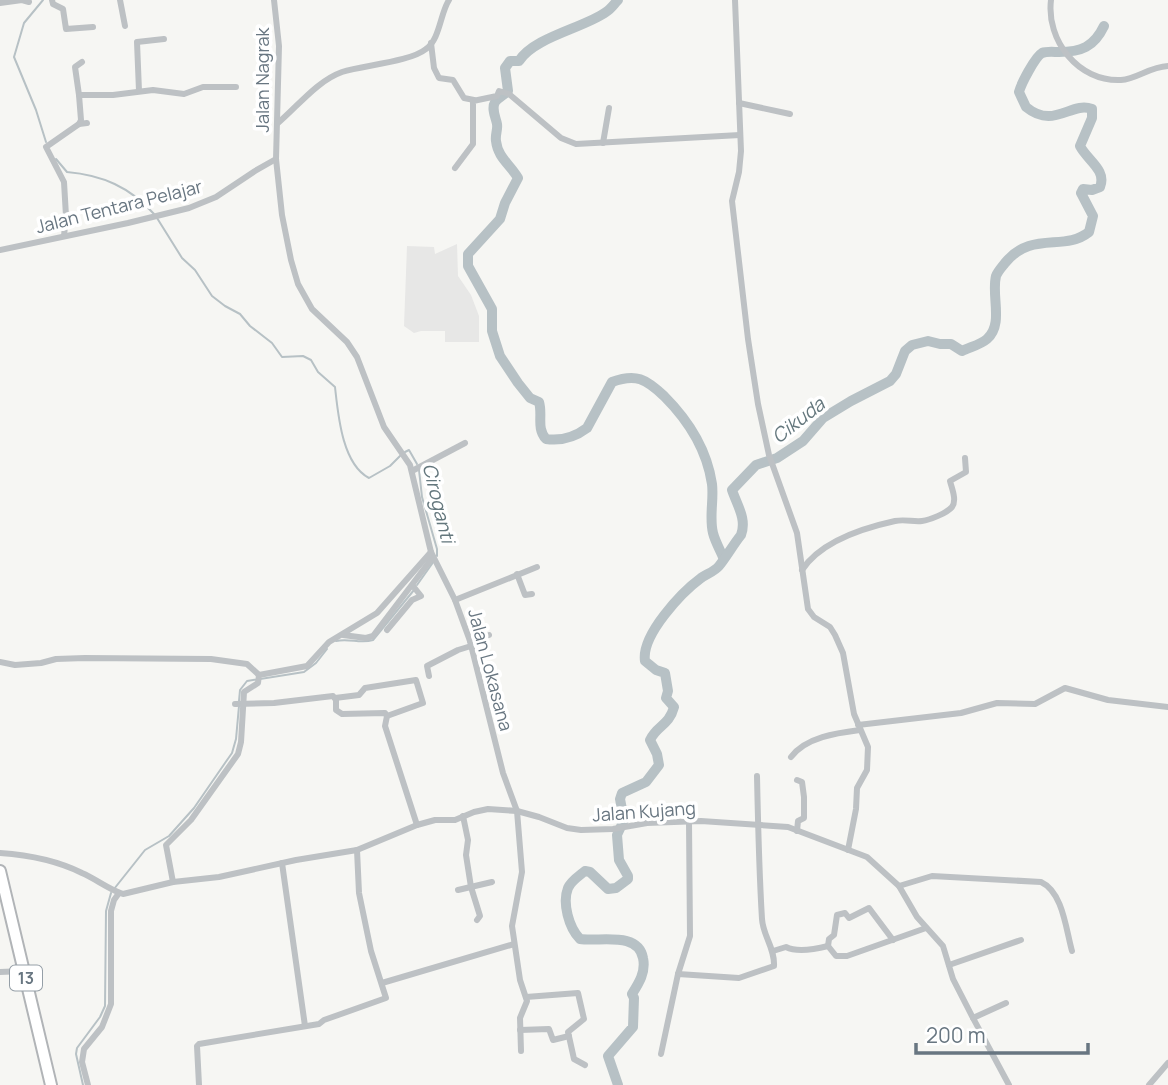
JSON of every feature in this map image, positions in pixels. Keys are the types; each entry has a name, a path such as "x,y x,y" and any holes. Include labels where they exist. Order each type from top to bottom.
{"highway":[{"name":"13","path":"0,871 51,1085"}],"street":[{"path":"0,3 22,0 29,2"},
{"path":"52,0 53,4 63,9 65,29 93,27"},
{"path":"120,0 125,26"},
{"name":"Jalan Nagrak","path":"274,0 279,46 276,159"},
{"path":"278,123 328,79 355,68 420,53 431,43 449,0"},
{"path":"735,0 741,165 732,201 748,339 769,455 794,522 810,613 830,627 843,653 850,702 868,747 867,770 857,788 848,850"},
{"path":"1051,0 1051,21 1061,48 1089,72 1112,79 1131,78 1151,68 1168,66"},
{"path":"139,92 137,42 164,40"},
{"path":"431,43 434,68 439,78 453,80 464,97 474,100 497,96 499,91 506,92 568,142 582,144 740,135"},
{"path":"64,236 64,182 49,145 83,124 75,67 82,62"},
{"path":"79,95 165,90 184,94 203,87 236,87"},
{"path":"456,168 473,144 474,100"},
{"path":"739,103 790,114"},
{"path":"603,143 609,108"},
{"name":"Jalan Tentara Pelajar","path":"0,250 157,216 216,197 276,159"},
{"name":"Jalan Lokasana","path":"276,159 282,215 298,284 312,309 348,342 357,356 384,427 402,454 417,469 434,557 455,600 471,644 503,773 517,811 522,872 512,920 514,944 526,997"},
{"path":"417,469 465,443"},
{"path":"802,570 813,555 849,535 895,521 924,521 947,511 954,502 950,481 966,472 965,458"},
{"path":"386,626 415,588 434,557"},
{"path":"173,882 166,845 191,820 238,754 240,703 244,692 258,678 304,668 326,644 377,613 434,557"},
{"path":"455,600 537,567"},
{"path":"517,574 526,595 532,594"},
{"path":"342,635 370,638 412,600 421,596 415,588"},
{"path":"429,676 426,666 489,635"},
{"path":"0,662 15,665 85,658 211,659 247,664 258,678"},
{"path":"240,703 274,703 359,695 365,688 416,680 423,704 387,716"},
{"path":"791,757 814,740 859,727 961,713 997,703 1035,704 1065,688 1108,700 1168,707"},
{"path":"335,698 337,710 342,714 381,712 387,716"},
{"path":"387,716 385,726 417,825"},
{"path":"678,974 739,978 774,966 773,951 762,921 757,776"},
{"path":"797,780 802,782 805,807 804,818 798,821 797,831"},
{"name":"Jalan Kujang","path":"119,893 126,894 173,882 219,877 357,850 417,825 435,820 449,821 488,809 517,811 567,828 613,829 689,822 776,825 858,852 876,863 899,886 917,917 943,946 972,1018 1009,1085"},
{"path":"463,816 471,887 480,913 477,919"},
{"path":"661,1054 678,974 690,936 689,822"},
{"path":"199,1085 198,1044 319,1024 386,998 359,892 357,850"},
{"path":"0,852 33,855 84,873 119,893 112,906 111,1004 102,1027 82,1055 88,1085"},
{"path":"282,863 305,1026"},
{"path":"899,886 932,876 1041,882 1049,886 1058,901 1072,951"},
{"path":"458,890 492,883"},
{"path":"893,940 869,908 849,918 845,913 837,915 834,934 829,939 828,946 835,956 839,957 893,940 926,928"},
{"path":"949,965 1021,940"},
{"path":"382,983 514,944"},
{"path":"773,951 786,947 792,950 807,950 828,946"},
{"path":"0,972 24,971"},
{"path":"521,1052 520,1018 527,1004 526,997 578,993 584,1019 570,1029 569,1036 574,1059 585,1065"},
{"path":"972,1018 1006,1003"},
{"path":"520,1030 550,1029 554,1041 569,1036"},
{"path":"1149,1085 1168,1063"}],"shaded area":[{"path":"457,244 458,276 471,295 479,316 479,342 445,342 445,331 414,333 404,326 407,246 434,247 435,254"}],"waterway":[{"name":"Ciroganti","path":"43,0 24,23 14,57 46,142"},
{"path":"618,0 597,18 547,39 519,61 510,61 505,68 508,91 496,101 493,108 497,126 496,141 502,156 518,178 500,219 468,254 468,266 492,309 492,331 500,356 530,398 539,402 540,426 546,439 567,438 587,428 612,382 620,379 640,379 658,390 673,405 695,436 706,459 712,484 712,527 723,557"},
{"name":"Cikuda","path":"618,1085 608,1056 633,1027 632,994 643,973 643,958 640,950 626,941 580,939 570,922 566,894 569,885 585,871 590,872 608,889 616,888 628,879 619,860 617,835 624,820 620,799 622,793 646,782 659,765 650,740 669,718 674,707 666,698 668,691 665,673 645,661 649,639 664,615 693,585 717,568 741,535 742,518 732,490 756,465 777,458 803,441 823,418 890,381 896,374 905,351 912,345 928,341 951,344 962,351 987,339 995,326 996,276 1005,263 1026,247 1069,241 1089,232 1093,216 1081,193 1083,189 1100,187 1101,175 1080,146 1092,118 1092,109 1077,109 1045,116 1026,107 1019,92 1042,53 1067,52 1086,47 1096,39 1104,26"},
{"name":"Ciroganti","path":"56,159 67,172 92,176 115,184 135,196 154,214"},
{"name":"Ciroganti","path":"157,218 182,258 195,270 212,296 240,314 250,326 272,343 282,357 303,356 311,360 318,372 335,387 343,437 347,450 360,471 369,478 390,466 400,456"},
{"name":"Ciroganti","path":"405,452 409,450 417,464"},
{"name":"Ciroganti","path":"419,470 422,497 437,556"},
{"name":"Ciroganti","path":"417,585 434,561"},
{"name":"Ciroganti","path":"336,641 373,640 414,590"},
{"name":"Ciroganti","path":"239,701 240,690 247,681 304,672 316,663 327,649"},
{"name":"Ciroganti","path":"114,889 145,850 169,836 194,808 232,753 239,706"},
{"name":"Ciroganti","path":"83,1085 76,1054 77,1048 105,1006 106,911 111,893"}]}
